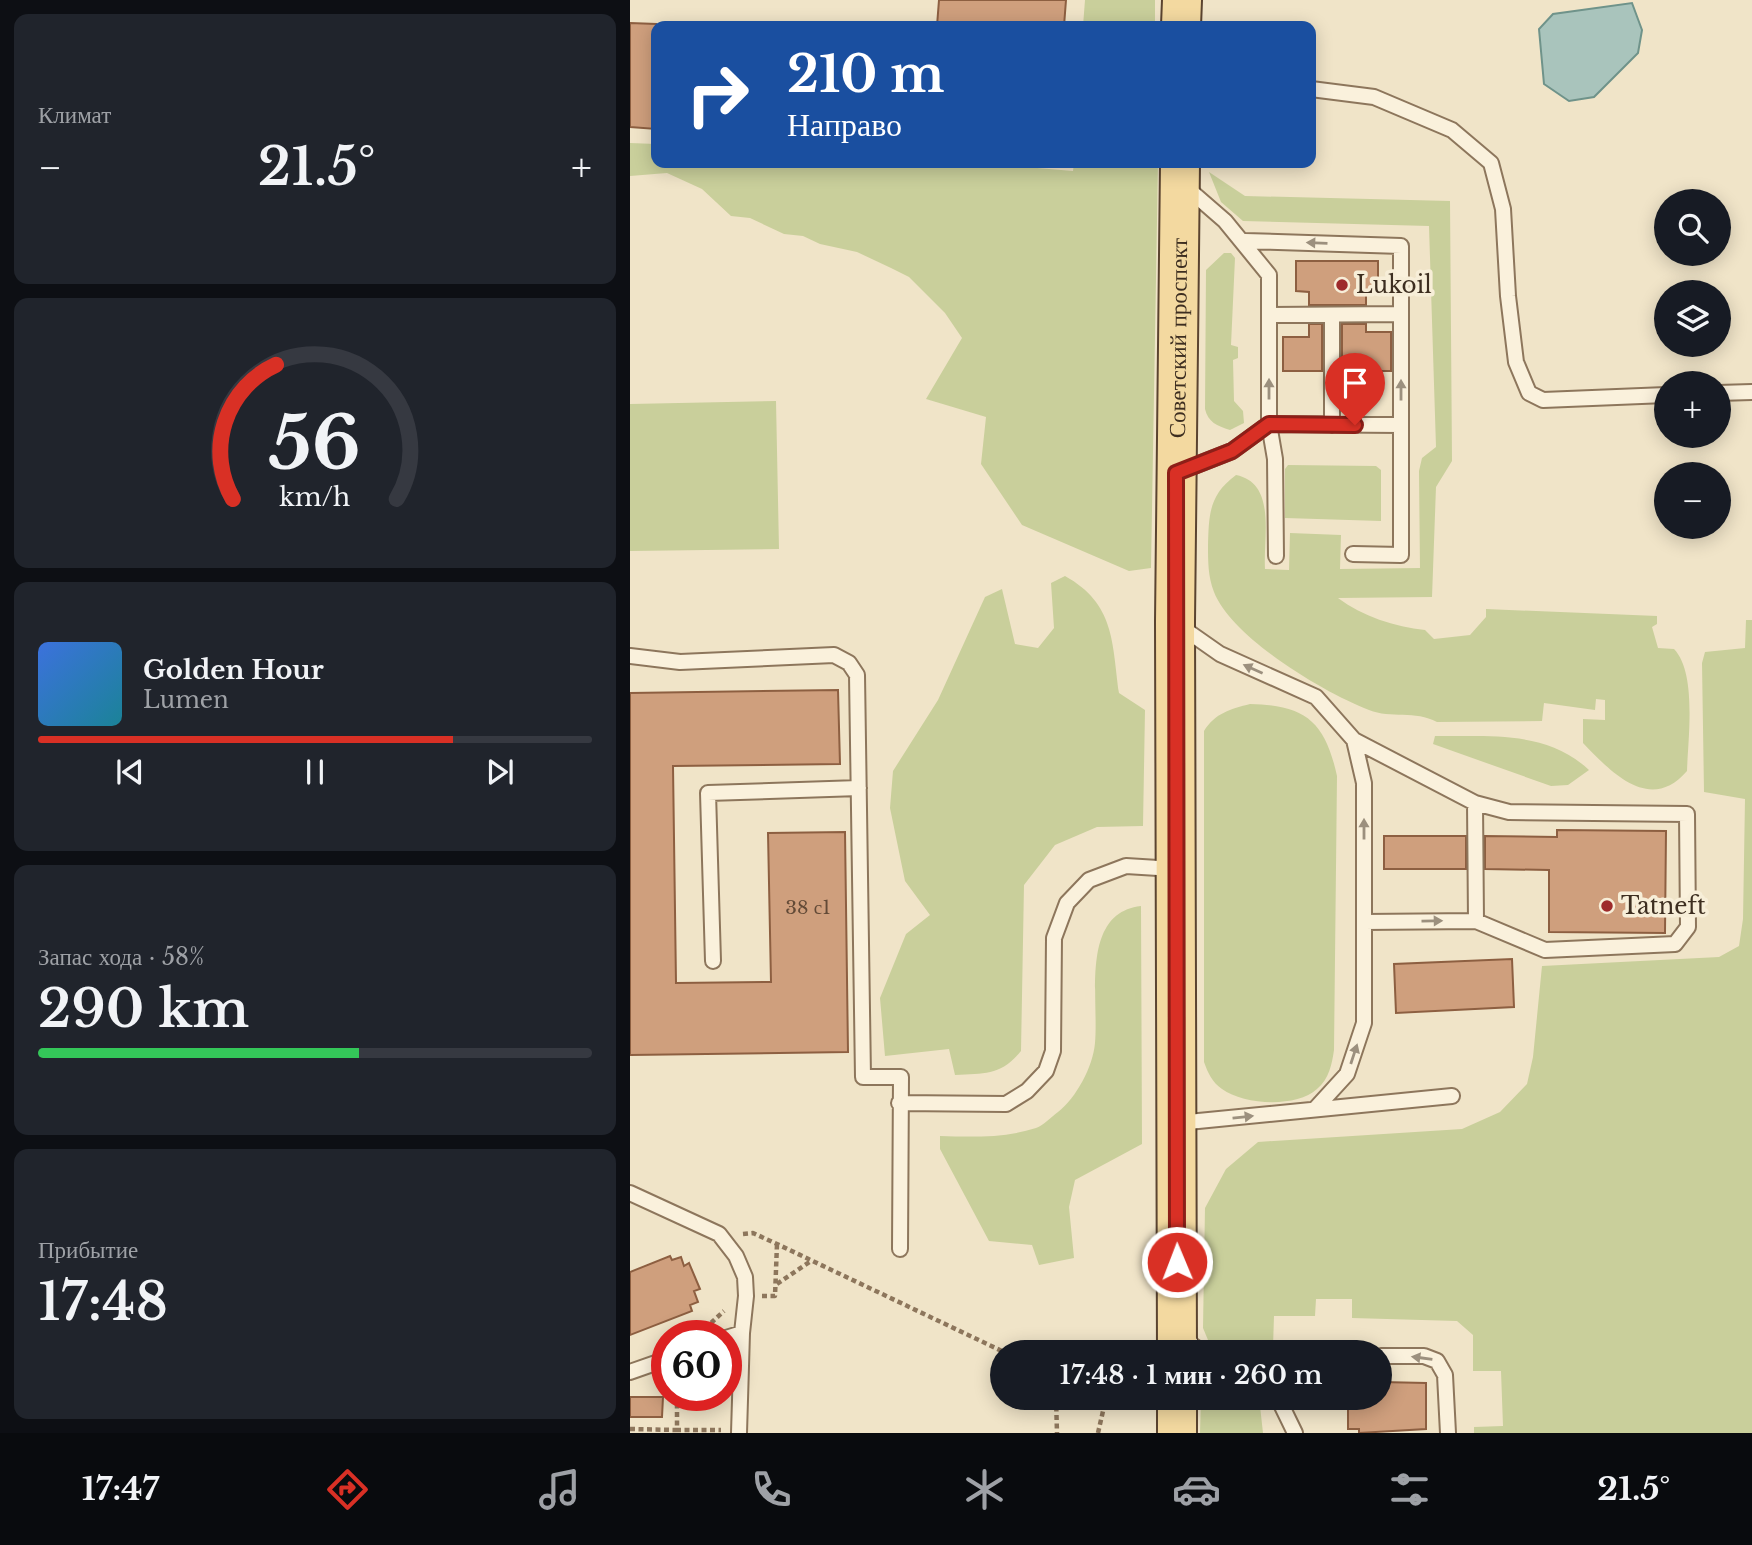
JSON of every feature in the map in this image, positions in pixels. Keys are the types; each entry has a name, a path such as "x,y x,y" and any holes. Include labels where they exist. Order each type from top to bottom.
{"main road":[{"path":"1181,21 1182,0"},
{"name":"Советский проспект","path":"1177,1337 1175,622 1179,172"},
{"path":"1177,1410 1177,1433"}],"lane":[{"path":"1316,90 1374,97 1452,130 1491,163 1503,209 1508,296 1516,362 1529,393 1543,400 1654,395"},
{"path":"1179,172 1245,241 1269,275 1269,424 1275,459 1276,556"},
{"path":"1245,241 1401,246 1401,555 1353,554"},
{"path":"1269,315 1401,314"},
{"path":"1332,315 1332,425"},
{"path":"1731,393 1752,392"},
{"path":"1176,473 1232,451 1269,424 1401,425"},
{"path":"1175,622 1220,654 1316,697 1354,740 1475,803 1509,812 1687,814 1688,927 1675,944 1545,950 1476,921 1364,922"},
{"path":"630,656 680,662 834,655 849,663 857,674 863,1077 901,1077 900,1249"},
{"path":"1315,1109 1348,1073 1364,1023 1364,783 1354,740"},
{"path":"713,961 708,793 859,788"},
{"path":"1475,803 1476,921"},
{"path":"899,1102 1006,1104 1027,1091 1045,1071 1053,1051 1054,938 1067,903 1089,880 1126,866 1175,869"},
{"path":"1175,1123 1452,1096"},
{"path":"630,1193 719,1234 736,1256 745,1278 742,1320"},
{"path":"1392,1356 1424,1356 1437,1361 1445,1375 1448,1433"},
{"path":"630,1373 651,1366"},
{"path":"1284,1410 1296,1433"},
{"path":"739,1411 739,1432"}],"path":[{"path":"719,1234 753,1233 990,1345"},
{"path":"777,1284 811,1261"},
{"path":"714,1320 725,1310 727,1303"},
{"path":"1056,1410 1057,1433"},
{"path":"1098,1433 1104,1410"},
{"path":"677,1411 677,1430"},
{"path":"630,1429 739,1432"}],"green space":[{"path":"1085,0 1155,0 1155,21 1083,21"},
{"path":"630,143 651,144 651,168 1036,168 1073,171 1073,168 1158,168 1151,568 1129,571 1022,525 981,464 986,417 926,399 962,338 945,313 909,277 857,252 820,244 803,236 784,234 750,218 731,216 702,189 667,173 630,176"},
{"path":"1209,172 1245,196 1450,201 1452,461 1436,487 1432,597 1338,598 1379,620 1425,630 1434,639 1470,635 1486,617 1486,609 1657,616 1657,624 1652,627 1658,648 1674,649 1686,674 1688,689 1687,771 1673,783 1659,789 1645,789 1632,784 1606,766 1583,743 1583,719 1605,720 1605,700 1596,699 1595,710 1544,703 1542,721 1437,722 1420,716 1377,713 1328,691 1281,662 1239,627 1224,610 1214,592 1209,575 1209,524 1212,506 1220,490 1236,475 1249,480 1258,489 1263,500 1266,528 1265,569 1289,570 1290,533 1341,535 1340,569 1420,568 1419,471 1422,458 1436,447 1429,226 1243,221 1221,202"},
{"path":"1224,253 1231,253 1235,258 1231,345 1238,347 1238,358 1233,360 1234,401 1243,411 1244,423 1230,430 1214,423 1205,409 1206,270"},
{"path":"776,401 779,549 630,551 630,404"},
{"path":"1288,465 1376,466 1381,470 1381,521 1285,518 1285,469"},
{"path":"1065,576 1094,599 1102,612 1112,641 1119,693 1145,710 1143,826 1097,827 1055,845 1024,885 1021,1051 1013,1059 992,1072 955,1075 949,1049 885,1056 880,998 906,934 930,915 905,881 890,808 893,771 938,700 985,597 1002,589 1015,644 1038,648 1054,628 1051,583"},
{"path":"1746,620 1752,620 1752,1433 1474,1433 1474,1427 1503,1426 1501,1371 1473,1371 1473,1335 1457,1321 1352,1318 1352,1299 1316,1299 1315,1316 1274,1316 1273,1340 1208,1340 1203,1328 1205,1208 1226,1169 1258,1142 1462,1129 1500,1112 1527,1084 1533,1057 1542,966 1719,957 1739,946 1743,919 1745,799 1704,792 1702,663 1705,652 1745,648"},
{"path":"1250,704 1285,708 1310,720 1326,742 1337,776 1334,1050 1331,1066 1321,1085 1308,1095 1284,1102 1256,1101 1222,1089 1209,1074 1204,1062 1204,731 1218,716"},
{"path":"1435,736 1517,738 1536,742 1555,748 1589,770 1568,785 1551,786 1433,744"},
{"path":"1141,906 1142,1144 1075,1180 1069,1207 1074,1258 1039,1265 1032,1245 989,1241 940,1149 940,1136 977,1137 1024,1131 1045,1123 1065,1106 1087,1072 1094,1052 1095,982 1101,941 1109,924 1122,912"},
{"path":"1201,1410 1260,1410 1263,1433 1200,1433"}],"water":[{"path":"1632,3 1642,30 1638,53 1594,97 1569,101 1544,84 1539,29 1553,14"}],"building":[{"path":"939,0 1066,0 1064,21 937,21"},
{"path":"630,23 651,24 651,129 630,127"},
{"name":"Lukoil","path":"1296,261 1378,261 1378,291 1366,292 1366,305 1309,305 1309,292 1296,291"},
{"path":"1309,324 1322,324 1322,371 1283,371 1283,337 1309,337"},
{"path":"1342,324 1366,324 1366,332 1391,332 1391,371 1342,371"},
{"path":"838,690 840,764 673,766 676,983 771,982 768,833 845,832 848,1052 630,1055 630,693"},
{"name":"Tatneft","path":"1557,830 1666,831 1665,933 1549,932 1549,870 1485,869 1485,836 1557,837"},
{"path":"1384,836 1466,836 1466,869 1384,869"},
{"path":"1512,959 1514,1007 1396,1013 1394,964"},
{"path":"670,1256 672,1260 681,1257 684,1266 689,1263 700,1289 694,1291 698,1302 690,1305 692,1311 669,1320 651,1320 651,1327 630,1335 630,1272"},
{"path":"1392,1382 1426,1383 1426,1429 1359,1433 1359,1429 1348,1429 1348,1410 1392,1410"},
{"path":"630,1397 651,1397 651,1411 662,1411 662,1417 630,1417"}],"place":[{"name":"Lukoil","path":"1342,285"},
{"name":"Tatneft","path":"1607,906"}],"route":[{"path":"1177,1262 1176,473 1232,451 1269,424 1355,425"}]}
